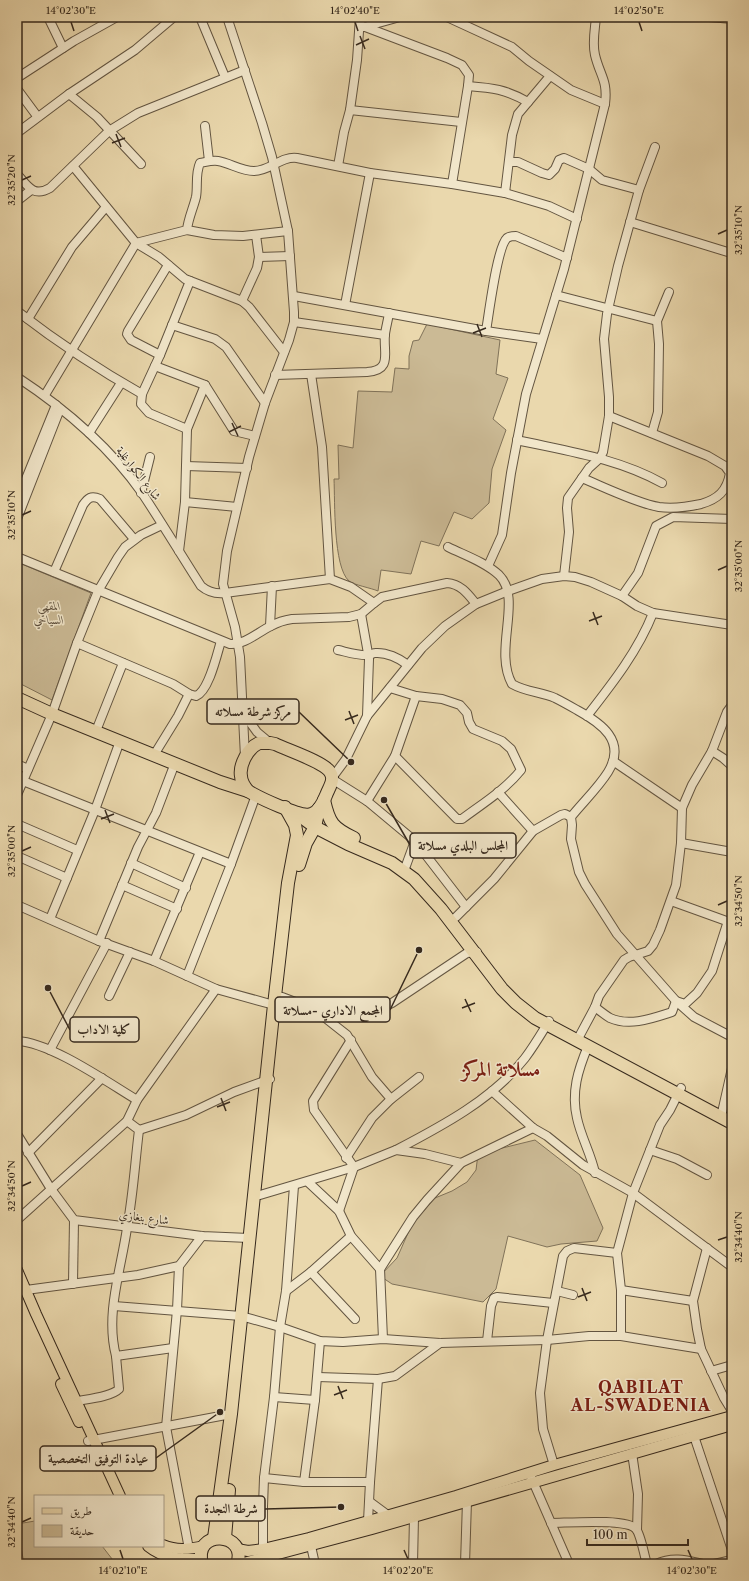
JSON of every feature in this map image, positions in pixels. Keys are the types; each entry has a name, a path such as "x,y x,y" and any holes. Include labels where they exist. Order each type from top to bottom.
{"highway":[{"path":"17,698 52,714 220,782 252,793 296,813 315,827 348,844 392,864 405,867 478,952"},
{"path":"220,782 234,779 240,774 250,749 255,745 270,743 323,766 330,772 332,779 321,804 315,827 306,843 296,879 284,947"},
{"path":"240,774 244,786 252,793"},
{"path":"296,813 310,815 321,804"},
{"path":"321,804 329,820 337,829 386,852 405,867 424,879 456,917 502,989 516,1003 588,1046 725,1114 732,1123"},
{"path":"220,1538 227,1507 244,1317 249,1238 284,947 289,877 297,835 296,825 285,808"},
{"path":"548,1022 580,1035 679,1092"},
{"path":"220,1538 231,1414 260,1195 268,1079"},
{"path":"201,1561 201,1552 204,1546 220,1538"},
{"path":"220,1538 234,1545 238,1555 237,1564"}],"main road":[{"path":"17,1270 21,1289 109,1480 119,1495"},
{"path":"33,1315 77,1401 91,1441"},
{"path":"240,1564 414,1517 467,1501 531,1478 554,1465 732,1416"},
{"path":"237,1550 263,1550 531,1478 632,1453 732,1425"},
{"path":"109,1480 113,1495"},
{"path":"164,1545 177,1549 189,1549 204,1546"},
{"path":"149,1547 156,1553 171,1558 201,1561"}],"street":[{"path":"48,17 63,48"},
{"path":"17,78 63,48 117,17"},
{"path":"17,133 68,94 123,59 174,17"},
{"path":"200,17 225,77"},
{"path":"227,17 268,142 288,231 294,296 294,322 289,340 265,403 255,436 227,552 223,584 238,644 246,758"},
{"path":"361,23 400,17"},
{"path":"447,17 512,47 570,90 605,104"},
{"path":"488,566 502,535 526,394 564,270 605,104 605,82 598,64 594,45 596,17"},
{"path":"714,17 732,19"},
{"path":"361,23 462,65 469,75 452,184"},
{"path":"338,166 342,138 350,110 361,23"},
{"path":"17,174 31,190 39,193 44,192 110,131 142,110 245,70"},
{"path":"505,193 514,125 518,114 550,76"},
{"path":"468,86 493,88 510,92 528,102"},
{"path":"17,90 38,116"},
{"path":"68,94 97,117 141,164"},
{"path":"350,110 461,122"},
{"path":"205,126 209,161"},
{"path":"564,576 569,532 567,508 568,498 589,468 600,458 603,452 609,416 610,397 604,339 609,308 618,266 630,222 654,147"},
{"path":"187,230 196,197 198,167 200,163 218,161 254,171 262,170 291,157 370,173 505,193 549,206 577,219"},
{"path":"509,162 518,162 546,175 552,173 557,162 562,158 589,169 602,180 639,190"},
{"path":"73,166 136,243 158,257 181,276 190,281 242,301 249,307 284,352"},
{"path":"345,305 370,173"},
{"path":"17,201 31,190"},
{"path":"28,319 72,247 106,207"},
{"path":"630,222 731,253"},
{"path":"45,396 136,243 187,230 226,236 256,235 288,231"},
{"path":"242,301 257,268 260,257 256,235"},
{"path":"486,331 499,259 506,239 511,236 516,236 567,258"},
{"path":"260,257 290,256"},
{"path":"160,355 132,340 127,334 168,265"},
{"path":"187,429 146,410 141,404 142,394 160,355 190,281"},
{"path":"652,433 658,412 659,344 657,321 669,292"},
{"path":"556,295 657,321"},
{"path":"294,296 486,331 542,339"},
{"path":"17,310 121,383 142,394"},
{"path":"275,375 367,372 380,369 386,358 385,335 389,313"},
{"path":"294,322 385,335"},
{"path":"172,325 221,342 265,403"},
{"path":"155,366 205,385 234,431 255,436"},
{"path":"311,374 322,447 330,579 351,587 374,603"},
{"name":"شارع الكوارغلية","path":"17,377 45,396 89,433 123,470 141,493 205,589 216,594 330,579"},
{"path":"89,433 121,383"},
{"path":"179,551 185,502 187,429 205,385"},
{"path":"17,500 58,407"},
{"path":"17,519 58,407"},
{"path":"582,478 643,502 660,507 687,507 708,502 722,494 730,475 725,466 708,456 609,416"},
{"path":"517,440 600,458 637,471 662,483"},
{"path":"141,493 150,457"},
{"path":"186,466 247,468"},
{"path":"54,572 83,505 87,499 91,497 100,499 134,540"},
{"path":"185,502 237,507"},
{"path":"622,596 638,573 656,526 673,517 732,519"},
{"path":"17,795 52,714 77,643 98,591 118,557 134,540 162,525"},
{"path":"448,547 488,566 503,580 508,591 510,605 504,654 509,679 512,684 556,699 587,716 604,728 612,739 613,761 604,777 571,817 571,839 579,872 585,884 617,934 676,1001 694,1017 732,1036"},
{"path":"17,557 230,644 238,644 270,626 292,619 349,617 361,614 382,597 446,583 453,583 461,587 476,604"},
{"path":"466,907 415,841 367,801 332,779 346,759 367,716 422,648 445,626 476,604 542,579 564,576 575,577 591,582 622,596 637,606 653,613 732,625"},
{"path":"270,626 272,586"},
{"path":"587,716 630,656 646,630 653,613"},
{"path":"361,614 369,655 367,716"},
{"path":"77,643 173,684 189,694 196,696 202,692 213,668 221,641"},
{"path":"338,650 369,655 375,653 395,657 408,665"},
{"path":"96,731 123,663"},
{"path":"390,688 416,696 442,699 460,705 467,713 469,722 473,729 502,741 511,750 521,770 514,779 498,792 462,819 457,819 395,756"},
{"path":"154,755 178,716 189,694"},
{"path":"367,801 395,756 416,696"},
{"path":"580,1035 595,1007 599,996 624,960 648,951 653,945 676,885 681,843 682,808 692,785 712,751 727,712 732,705"},
{"path":"243,711 247,720 257,732 270,743"},
{"path":"50,919 95,810 120,741"},
{"path":"712,751 724,758 732,766"},
{"path":"613,761 682,808"},
{"path":"50,1050 103,942 122,885 146,829 156,813 175,763"},
{"path":"17,764 28,769"},
{"path":"23,781 231,864"},
{"path":"498,792 534,831"},
{"path":"187,976 231,864 252,793"},
{"path":"456,917 494,879 534,831 561,815 565,814 571,817"},
{"path":"17,824 78,850"},
{"path":"405,867 415,841"},
{"path":"681,843 732,852"},
{"path":"154,961 200,852"},
{"path":"17,856 67,878"},
{"path":"131,863 186,888"},
{"path":"122,885 177,909"},
{"path":"671,901 730,922 712,971 708,977 697,992 685,1004 676,1001"},
{"path":"17,905 103,942 154,961 216,989 314,1009 368,1012 376,1011 392,1003 462,956 478,952"},
{"path":"109,996 130,952"},
{"path":"17,1220 20,1214 51,1189 127,1121 137,1100 216,989"},
{"path":"595,1007 610,1018 636,1021 672,1012 676,1001"},
{"path":"314,1009 336,1025 351,1040 372,1077 391,1099"},
{"path":"260,1195 308,1182 354,1167 396,1150 424,1135 492,1091 512,1073 525,1058 548,1022"},
{"path":"351,1040 313,1102 314,1110 346,1158 354,1167"},
{"path":"17,1041 33,1043 50,1050 102,1078 137,1100"},
{"path":"588,1046 576,1079 574,1090 577,1118 592,1158 595,1173"},
{"path":"725,1114 732,1068"},
{"path":"346,1158 372,1118 391,1099 418,1077"},
{"path":"28,1153 102,1078"},
{"path":"139,1130 186,1115 234,1092 268,1079"},
{"path":"492,1091 533,1128 547,1136 583,1165 633,1193 732,1267"},
{"path":"621,1336 621,1290 617,1253 633,1193 660,1125 679,1092"},
{"path":"127,1121 139,1130"},
{"path":"383,1338 380,1269 422,1206 461,1163 533,1128"},
{"path":"77,1401 110,1394 119,1389 116,1356 112,1344 111,1327 118,1278 128,1227 139,1130"},
{"path":"17,1134 51,1189 74,1220 73,1284"},
{"path":"396,1150 425,1154 461,1163"},
{"path":"650,1150 677,1159 707,1175"},
{"path":"339,1210 354,1167"},
{"path":"308,1182 339,1210 352,1236 380,1269"},
{"path":"263,1550 264,1478 274,1397 280,1327 286,1291 294,1186"},
{"name":"شارع بنغازي","path":"74,1220 202,1236 249,1238"},
{"path":"189,1549 166,1427 177,1310 179,1266 202,1236"},
{"path":"286,1291 311,1272 352,1236"},
{"path":"554,1465 543,1429 541,1399 546,1340 563,1256 567,1251 574,1248 617,1253"},
{"path":"707,1248 693,1301 701,1349 711,1372 732,1411"},
{"path":"21,1289 118,1278 179,1266"},
{"path":"311,1272 355,1319"},
{"path":"621,1290 693,1301"},
{"path":"557,1291 573,1295"},
{"path":"487,1341 491,1306 494,1298 497,1297 553,1302"},
{"path":"114,1306 177,1310 244,1317 280,1327 320,1341 343,1342 383,1338 440,1343 546,1340 589,1336 621,1336 701,1349"},
{"path":"304,1482 318,1377 320,1341"},
{"path":"318,1377 378,1379 400,1373 440,1343"},
{"path":"116,1356 173,1348"},
{"path":"711,1372 732,1365"},
{"path":"368,1522 378,1379"},
{"path":"274,1397 315,1400"},
{"path":"91,1441 231,1414"},
{"path":"694,1436 732,1550"},
{"path":"632,1453 638,1494 637,1530 647,1564"},
{"path":"264,1478 304,1482 370,1482"},
{"path":"531,1478 569,1564"},
{"path":"465,1564 467,1501"},
{"path":"370,1502 389,1516"},
{"path":"413,1564 414,1517"},
{"path":"551,1523 616,1522 632,1525 637,1530"},
{"path":"311,1546 315,1564"},
{"path":"656,1564 665,1560 680,1559 703,1564"},
{"path":"714,1564 732,1560"}],"green space":[{"path":"427,324 500,340 496,374 508,378 493,419 506,430 492,469 489,503 472,519 454,512 439,546 421,541 411,574 381,570 378,591 349,581 344,574 340,562 337,548 334,479 339,479 338,445 353,448 358,391 392,392 395,368 409,369 409,356 413,341 419,340"},
{"name":"المقهي السياحي","path":"17,562 91,593 52,700 17,682"},
{"path":"535,1140 580,1175 603,1228 597,1241 561,1244 547,1247 508,1236 496,1289 483,1302 392,1284 380,1276 397,1258 412,1224 435,1198 452,1191 467,1182 476,1170 478,1154"},
{"path":"34,1521 34,1547 103,1547 116,1564 24,1564 17,1524"}],"place":[{"name":"مركز شرطة مسلاته","path":"351,762"},
{"name":"المجلس البلدي مسلاتة","path":"384,800"},
{"name":"المجمع الاداري -مسلاتة","path":"419,950"},
{"name":"كلية الاداب","path":"48,988"},
{"name":"عيادة التوفيق التخصصية","path":"220,1412"},
{"name":"شرطة النجدة","path":"341,1507"}],"district":[{"name":"مسلاتة المركز","path":"501,1069"},
{"name":"QABILAT AL-SWADENIA","path":"641,1396"}]}
